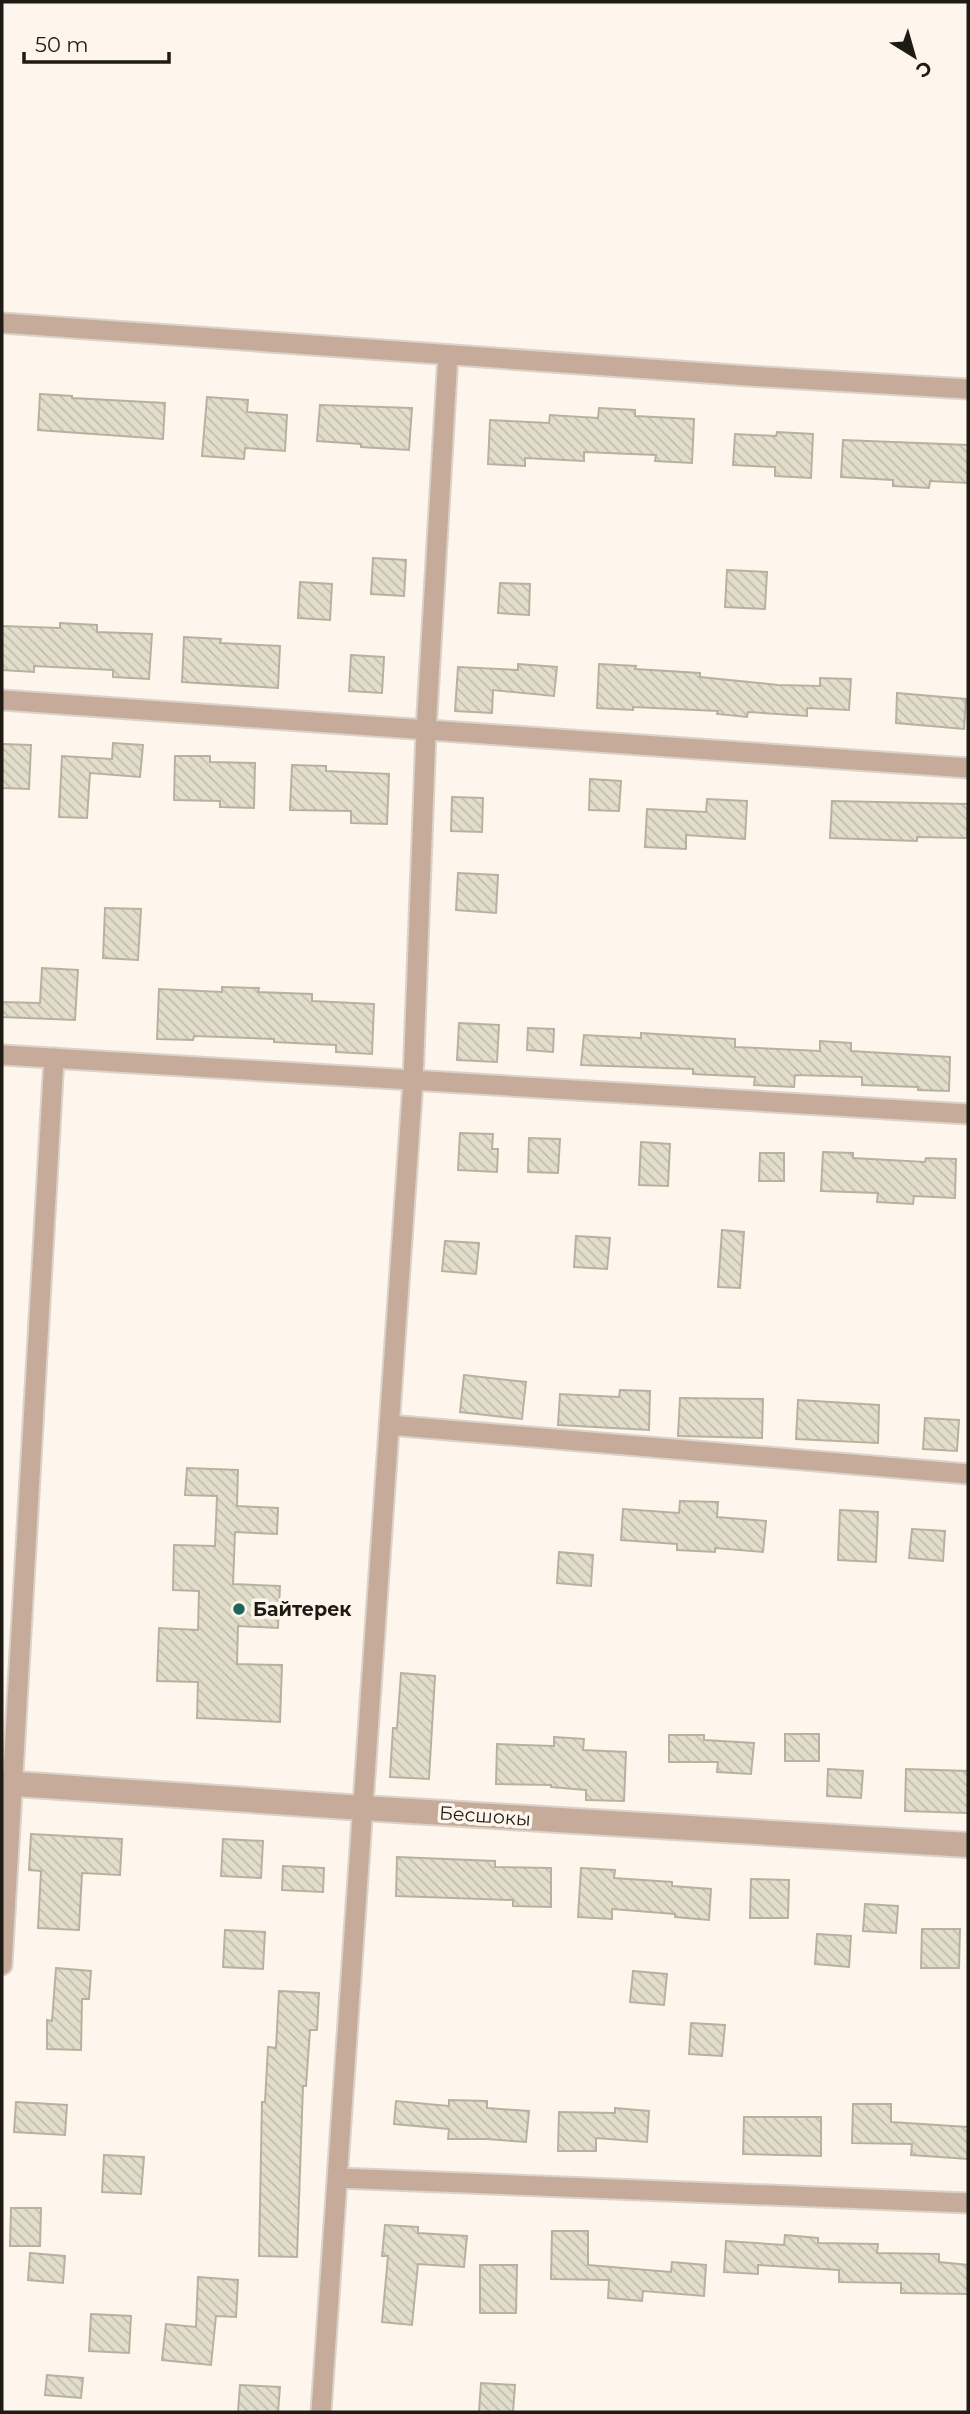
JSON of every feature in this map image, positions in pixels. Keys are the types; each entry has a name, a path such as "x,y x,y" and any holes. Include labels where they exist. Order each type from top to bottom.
{"street":[{"path":"2,323 968,389"},
{"path":"321,2412 413,1081 426,731 448,355"},
{"path":"2,700 968,768"},
{"path":"2,1055 968,1114"},
{"path":"2,1965 7,1783 54,1058"},
{"path":"389,1425 968,1474"},
{"name":"Бесшокы","path":"7,1783 968,1845"},
{"path":"338,2178 968,2203"}],"building":[{"path":"40,394 165,403 163,439 38,430"},
{"path":"207,397 248,400 247,412 287,415 285,451 245,448 244,459 202,456"},
{"path":"320,405 412,408 409,450 317,441"},
{"path":"599,408 635,410 635,416 694,419 692,463 655,461 656,455 584,452 584,461 525,458 525,466 488,464 490,420 549,423 550,415 598,418"},
{"path":"777,432 813,434 811,478 775,476 775,467 733,465 735,434 776,436"},
{"path":"843,440 968,445 968,483 930,481 929,488 893,486 893,480 841,477"},
{"path":"373,558 406,560 404,596 371,594"},
{"path":"727,570 767,572 765,609 725,607"},
{"path":"300,582 332,584 330,620 298,618"},
{"path":"500,583 530,584 529,615 498,613"},
{"path":"60,623 97,625 97,632 152,634 149,679 113,677 113,670 34,666 34,672 2,670 2,626 60,628"},
{"path":"184,637 221,639 220,643 280,646 278,688 182,682"},
{"path":"351,655 384,657 382,693 349,691"},
{"path":"518,664 557,667 554,696 493,690 492,713 455,711 458,667 518,670"},
{"path":"599,664 700,673 700,677 778,685 820,686 820,678 851,679 849,710 807,708 807,716 748,712 747,717 717,714 718,711 597,708"},
{"path":"897,693 966,699 964,729 896,723"},
{"path":"113,743 143,745 140,777 90,773 87,818 59,817 62,756 112,759"},
{"path":"2,744 31,745 29,789 2,788"},
{"path":"175,756 210,756 210,762 255,763 254,808 220,807 220,801 174,800"},
{"path":"292,765 326,766 326,771 389,774 387,824 351,823 351,811 290,810"},
{"path":"590,779 621,781 619,811 589,810"},
{"path":"452,797 483,798 482,832 451,831"},
{"path":"707,799 747,801 745,839 686,835 686,849 645,847 647,809 706,812"},
{"path":"832,801 968,804 967,838 917,837 917,841 830,838"},
{"path":"458,873 498,875 496,913 456,910"},
{"path":"105,908 141,909 138,960 103,958"},
{"path":"42,968 78,970 75,1020 2,1017 2,1002 40,1003"},
{"path":"222,987 259,988 258,992 312,994 312,1001 374,1004 372,1054 336,1052 336,1045 274,1042 274,1039 194,1036 193,1040 157,1039 159,989 222,992"},
{"path":"459,1023 499,1025 497,1062 457,1060"},
{"path":"528,1028 554,1029 553,1052 527,1050"},
{"path":"641,1033 735,1039 735,1047 820,1051 820,1041 851,1043 851,1051 950,1057 949,1091 862,1085 862,1077 795,1075 794,1087 754,1085 755,1077 693,1074 693,1069 581,1065 584,1035 641,1038"},
{"path":"460,1133 493,1134 492,1149 498,1149 497,1172 458,1170"},
{"path":"529,1138 560,1139 558,1173 528,1172"},
{"path":"641,1142 670,1144 668,1186 639,1185"},
{"path":"823,1152 853,1153 853,1158 925,1162 926,1158 956,1159 955,1198 914,1196 913,1204 877,1202 878,1193 821,1191"},
{"path":"760,1153 784,1153 784,1181 759,1181"},
{"path":"722,1230 744,1232 740,1288 718,1287"},
{"path":"576,1236 610,1238 607,1269 574,1267"},
{"path":"445,1241 479,1243 476,1274 442,1271"},
{"path":"464,1375 526,1382 522,1419 460,1412"},
{"path":"620,1390 650,1391 649,1430 558,1425 560,1394 619,1397"},
{"path":"680,1398 763,1399 762,1438 678,1436"},
{"path":"798,1400 879,1405 878,1443 796,1439"},
{"path":"925,1418 959,1420 957,1451 923,1449"},
{"name":"Байтерек","path":"187,1468 238,1470 237,1506 278,1508 277,1534 235,1532 233,1584 280,1586 278,1628 238,1626 237,1664 282,1665 280,1722 197,1718 198,1682 157,1681 159,1628 198,1630 199,1591 173,1590 174,1545 215,1546 217,1496 185,1495"},
{"path":"680,1501 718,1502 717,1517 766,1521 763,1552 715,1548 715,1552 677,1550 677,1544 621,1540 623,1509 679,1513"},
{"path":"840,1510 878,1512 876,1562 838,1560"},
{"path":"912,1529 945,1531 943,1561 909,1558"},
{"path":"559,1552 593,1555 591,1586 557,1583"},
{"path":"401,1673 435,1676 429,1779 390,1777 393,1728 397,1728"},
{"path":"785,1734 819,1734 819,1761 785,1761"},
{"path":"669,1735 704,1735 704,1740 754,1743 751,1774 717,1772 718,1762 669,1762"},
{"path":"554,1737 584,1739 583,1750 626,1752 624,1801 586,1800 586,1790 551,1785 496,1784 497,1744 554,1746"},
{"path":"828,1769 863,1771 861,1798 827,1796"},
{"path":"906,1769 968,1771 968,1813 905,1811"},
{"path":"31,1834 122,1839 120,1875 82,1873 79,1930 38,1928 41,1871 29,1870"},
{"path":"223,1839 263,1841 261,1878 221,1876"},
{"path":"397,1857 495,1861 495,1867 551,1868 551,1907 513,1906 513,1900 396,1896"},
{"path":"283,1866 324,1868 323,1892 282,1890"},
{"path":"581,1868 615,1870 614,1878 672,1882 672,1886 711,1889 709,1920 675,1917 675,1914 612,1909 612,1919 578,1917"},
{"path":"751,1879 789,1880 788,1918 750,1918"},
{"path":"865,1904 898,1906 896,1933 863,1931"},
{"path":"922,1929 960,1929 959,1968 921,1968"},
{"path":"225,1930 265,1932 263,1969 223,1967"},
{"path":"817,1934 851,1936 849,1967 815,1964"},
{"path":"56,1968 91,1971 89,1999 82,1999 81,2050 47,2049 47,2020 52,2021"},
{"path":"633,1971 667,1974 664,2005 630,2002"},
{"path":"279,1991 319,1993 317,2030 310,2030 306,2086 303,2086 297,2257 259,2256 262,2102 265,2102 268,2047 276,2048"},
{"path":"691,2023 725,2025 722,2056 689,2054"},
{"path":"449,2100 487,2101 487,2108 529,2111 526,2142 448,2139 449,2129 394,2124 396,2101 449,2106"},
{"path":"16,2102 67,2105 65,2135 14,2132"},
{"path":"853,2104 891,2104 891,2122 968,2127 968,2159 911,2155 912,2144 852,2143"},
{"path":"615,2108 649,2111 647,2142 596,2138 596,2151 558,2151 559,2112 615,2113"},
{"path":"744,2117 821,2117 821,2156 743,2154"},
{"path":"104,2155 144,2157 141,2194 102,2192"},
{"path":"11,2208 41,2208 40,2246 10,2246"},
{"path":"385,2225 418,2227 418,2233 467,2236 464,2267 418,2264 412,2325 382,2322 388,2256 382,2256"},
{"path":"552,2231 588,2231 588,2265 671,2272 672,2262 706,2265 704,2296 643,2291 642,2301 608,2298 609,2280 551,2279"},
{"path":"785,2235 818,2238 818,2243 878,2244 877,2253 939,2254 939,2262 968,2265 968,2294 901,2293 901,2283 839,2282 839,2270 758,2265 758,2274 724,2272 726,2241 784,2245"},
{"path":"30,2253 65,2256 63,2283 28,2280"},
{"path":"480,2265 517,2265 516,2313 480,2313"},
{"path":"198,2277 238,2280 236,2317 216,2316 211,2365 162,2360 166,2324 196,2327"},
{"path":"91,2314 131,2316 129,2353 89,2351"},
{"path":"47,2375 83,2378 81,2398 45,2395"},
{"path":"481,2383 515,2385 513,2412 479,2412"},
{"path":"240,2385 280,2387 278,2412 238,2412"}],"place":[{"name":"Байтерек","path":"239,1609"}]}
